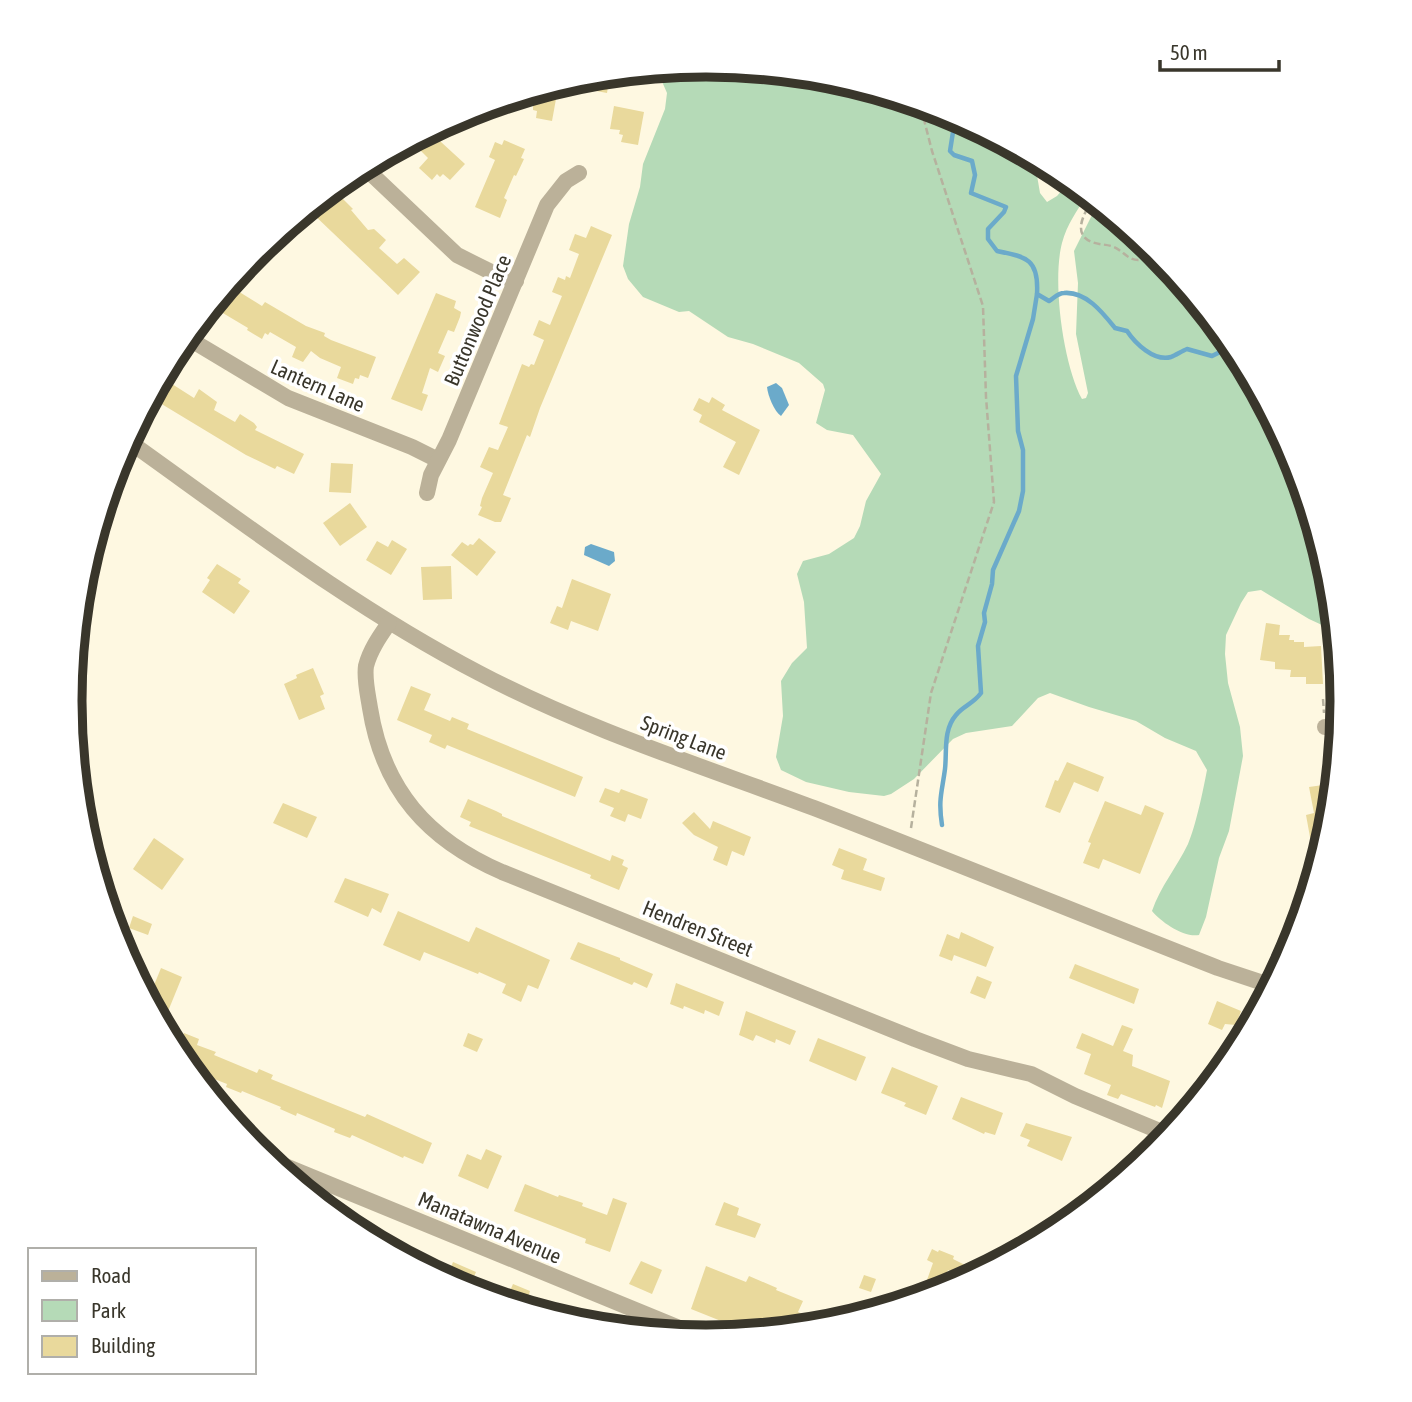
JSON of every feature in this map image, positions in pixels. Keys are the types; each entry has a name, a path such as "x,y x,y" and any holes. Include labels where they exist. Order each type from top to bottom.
{"street":[{"name":"Buttonwood Place","path":"427,493 431,475 449,440 547,205 566,181 579,173"},
{"path":"372,174 457,254 516,281"},
{"name":"Lantern Lane","path":"195,343 288,398 412,446 438,460"},
{"name":"Spring Lane","path":"136,446 388,623 472,670 545,706 908,845 1218,968 1263,983"},
{"name":"Hendren Street","path":"388,623 369,655 365,674 379,746 387,767 408,803 434,832 463,853 502,872 915,1039 968,1059 1031,1074 1074,1096 1158,1130"},
{"name":"Manatawna Avenue","path":"295,1170 670,1324"}],"path":[{"path":"908,845 931,693 994,502 986,397 983,306 923,116"},
{"path":"1088,208 1080,223 1086,239 1116,248 1130,259 1145,258"}],"green space":[{"path":"661,78 747,78 787,82 868,98 945,124 1018,161 1036,172 1040,193 1047,202 1063,189 1082,203 1064,236 1058,278 1061,322 1069,365 1082,399 1086,398 1088,393 1076,334 1078,283 1074,251 1093,212 1147,260 1175,290 1225,354 1266,425 1283,462 1309,539 1326,627 1261,590 1248,592 1226,635 1228,683 1240,727 1243,756 1229,831 1219,858 1206,917 1199,935 1187,934 1173,928 1152,911 1188,844 1207,770 1196,751 1165,738 1136,721 1050,693 1038,698 1012,726 966,733 953,739 914,779 884,796 849,792 806,782 781,770 776,757 783,716 781,681 792,663 807,648 804,602 797,574 803,561 829,554 854,538 866,501 881,474 853,435 827,430 816,423 825,390 823,384 799,363 728,337 689,311 679,312 643,297 628,279 623,266 629,224 640,187 643,164 665,109 667,93"}],"water":[{"path":"776,383 782,388 789,405 781,416 772,403 767,387"},
{"path":"591,544 614,552 615,561 609,566 584,555 585,547"}],"building":[{"path":"608,85 607,93 585,89"},
{"path":"557,95 552,121 536,118 537,111 533,110 533,106 525,104"},
{"path":"614,106 644,112 638,145 621,142 623,135 619,134 620,130 610,129"},
{"path":"437,138 465,164 450,180 443,174 440,177 437,174 432,180 419,168 428,158 418,148"},
{"path":"504,140 525,149 521,158 524,159 504,198 507,200 500,218 475,207 495,160 489,157 495,142 502,145"},
{"path":"341,197 368,230 374,229 386,240 379,248 397,264 404,258 420,272 398,295 315,215"},
{"path":"591,226 612,235 530,437 527,435 503,495 511,498 501,522 495,522 478,515 493,473 480,467 489,447 498,450 508,427 499,424 522,364 529,367 534,365 544,340 533,335 539,320 550,325 562,296 552,292 558,277 565,280 566,276 570,278 579,254 569,250 575,234 586,238"},
{"path":"237,290 262,306 265,302 306,326 325,333 324,336 331,340 376,357 368,378 360,375 359,379 355,378 353,384 337,378 341,367 311,351 303,362 292,357 296,347 270,332 268,335 265,333 262,339 247,330 248,328 219,311"},
{"path":"436,293 456,301 454,308 461,312 454,332 448,330 438,353 445,356 438,372 430,368 422,393 428,395 422,411 391,399"},
{"path":"170,383 194,398 199,389 217,402 214,410 235,422 240,414 254,423 257,427 255,430 304,454 294,474 277,466 275,469 246,455 159,402"},
{"path":"712,397 725,405 722,410 760,430 739,475 723,467 736,442 699,422 702,415 693,410 699,398 709,403"},
{"path":"331,463 353,464 351,493 329,492"},
{"path":"350,503 367,527 340,546 323,523"},
{"path":"479,538 496,552 477,576 451,555 462,542 468,546 473,545"},
{"path":"392,540 407,549 391,575 366,560 377,541 388,547"},
{"path":"217,564 241,579 238,583 250,591 234,614 202,592 210,580 207,578"},
{"path":"451,566 452,599 423,600 421,567"},
{"path":"572,579 611,594 598,631 571,621 568,630 550,623 557,606 562,608"},
{"path":"1266,623 1280,625 1279,635 1290,635 1289,640 1304,642 1304,647 1321,646 1323,684 1306,684 1306,677 1290,677 1291,670 1275,669 1275,662 1260,660"},
{"path":"313,668 324,694 320,696 325,709 299,720 284,684"},
{"path":"411,686 431,694 424,710 450,721 452,717 469,724 467,729 583,777 575,797 447,745 445,749 429,742 432,735 397,720"},
{"path":"1067,762 1104,777 1098,792 1074,782 1060,813 1045,807 1055,780 1058,781"},
{"path":"1326,775 1312,849 1306,815 1314,813 1309,787 1323,785 1321,776"},
{"path":"605,788 619,793 621,789 648,799 641,819 628,814 625,822 610,816 614,808 599,802"},
{"path":"468,799 610,861 612,855 624,860 622,865 628,868 619,890 590,878 591,875 469,826 471,822 460,817"},
{"path":"1105,801 1141,815 1145,805 1164,813 1140,874 1103,859 1099,869 1083,863 1091,843 1088,842"},
{"path":"283,803 317,817 307,838 273,823"},
{"path":"694,812 710,829 713,821 751,837 744,856 732,851 727,866 713,860 718,847 694,835 682,823"},
{"path":"154,838 184,859 162,890 133,869"},
{"path":"839,848 867,859 863,870 885,878 881,891 841,879 844,870 832,865"},
{"path":"345,878 389,894 381,913 372,908 368,917 334,902"},
{"path":"398,911 469,942 476,927 550,960 538,989 528,985 521,1002 502,993 506,984 479,972 478,974 424,952 420,961 383,945"},
{"path":"133,916 152,924 148,935 129,928"},
{"path":"961,932 994,947 986,967 954,955 952,961 939,956 947,934 959,939"},
{"path":"578,942 653,974 647,988 634,982 632,985 570,959"},
{"path":"1075,964 1139,989 1134,1004 1069,978"},
{"path":"161,968 182,977 167,1014 153,989"},
{"path":"977,976 992,982 985,999 970,993"},
{"path":"676,983 724,1002 719,1016 705,1010 704,1014 670,1004"},
{"path":"1217,1001 1241,1011 1236,1025 1225,1024 1222,1030 1208,1024"},
{"path":"746,1011 796,1031 790,1045 776,1039 775,1043 756,1035 753,1041 739,1035"},
{"path":"1122,1025 1133,1029 1123,1051 1133,1055 1132,1066 1170,1081 1162,1108 1121,1094 1118,1099 1107,1095 1111,1085 1084,1074 1091,1054 1076,1048 1082,1033 1113,1046"},
{"path":"184,1033 199,1039 197,1045 216,1052 214,1055 257,1073 259,1069 273,1075 271,1079 365,1117 367,1114 432,1143 423,1164 352,1135 350,1138 334,1132 335,1129 297,1113 296,1116 280,1109 281,1107 226,1087 227,1084 208,1076 182,1039"},
{"path":"468,1033 483,1039 477,1052 463,1046"},
{"path":"818,1038 866,1057 856,1081 809,1061"},
{"path":"892,1067 938,1086 926,1115 881,1093"},
{"path":"961,1097 1003,1113 995,1135 984,1134 952,1119"},
{"path":"1026,1123 1072,1137 1062,1161 1027,1146 1030,1140 1020,1136"},
{"path":"486,1149 502,1156 488,1189 458,1176 467,1154 481,1160"},
{"path":"525,1184 583,1203 582,1206 607,1215 613,1198 627,1203 610,1252 585,1243 586,1239 514,1211"},
{"path":"724,1202 739,1208 737,1215 761,1224 755,1238 715,1225"},
{"path":"932,1249 954,1256 953,1259 965,1265 963,1270 956,1273 948,1270 944,1278 933,1282 927,1280 933,1263 927,1260"},
{"path":"641,1261 662,1270 652,1294 629,1284"},
{"path":"453,1262 476,1272 472,1280 450,1270"},
{"path":"706,1266 746,1282 749,1276 777,1288 776,1290 803,1301 798,1312 805,1315 787,1320 730,1324 691,1309"},
{"path":"864,1275 876,1279 871,1292 859,1288"},
{"path":"513,1284 530,1291 528,1299 509,1293"}],"waterway":[{"path":"955,128 950,151 972,161 975,175 971,193 1006,207 988,229 988,239 997,251 1016,255 1029,262 1036,273 1037,294 1049,301 1062,293 1072,293 1087,299 1115,328 1127,331 1140,346 1158,357 1171,357 1187,349 1212,356 1223,351"},
{"path":"942,825 940,802 947,734 956,715 981,693 978,646 985,622 984,613 993,570 1019,511 1023,491 1023,450 1018,431 1016,376 1033,319 1037,294"}]}
